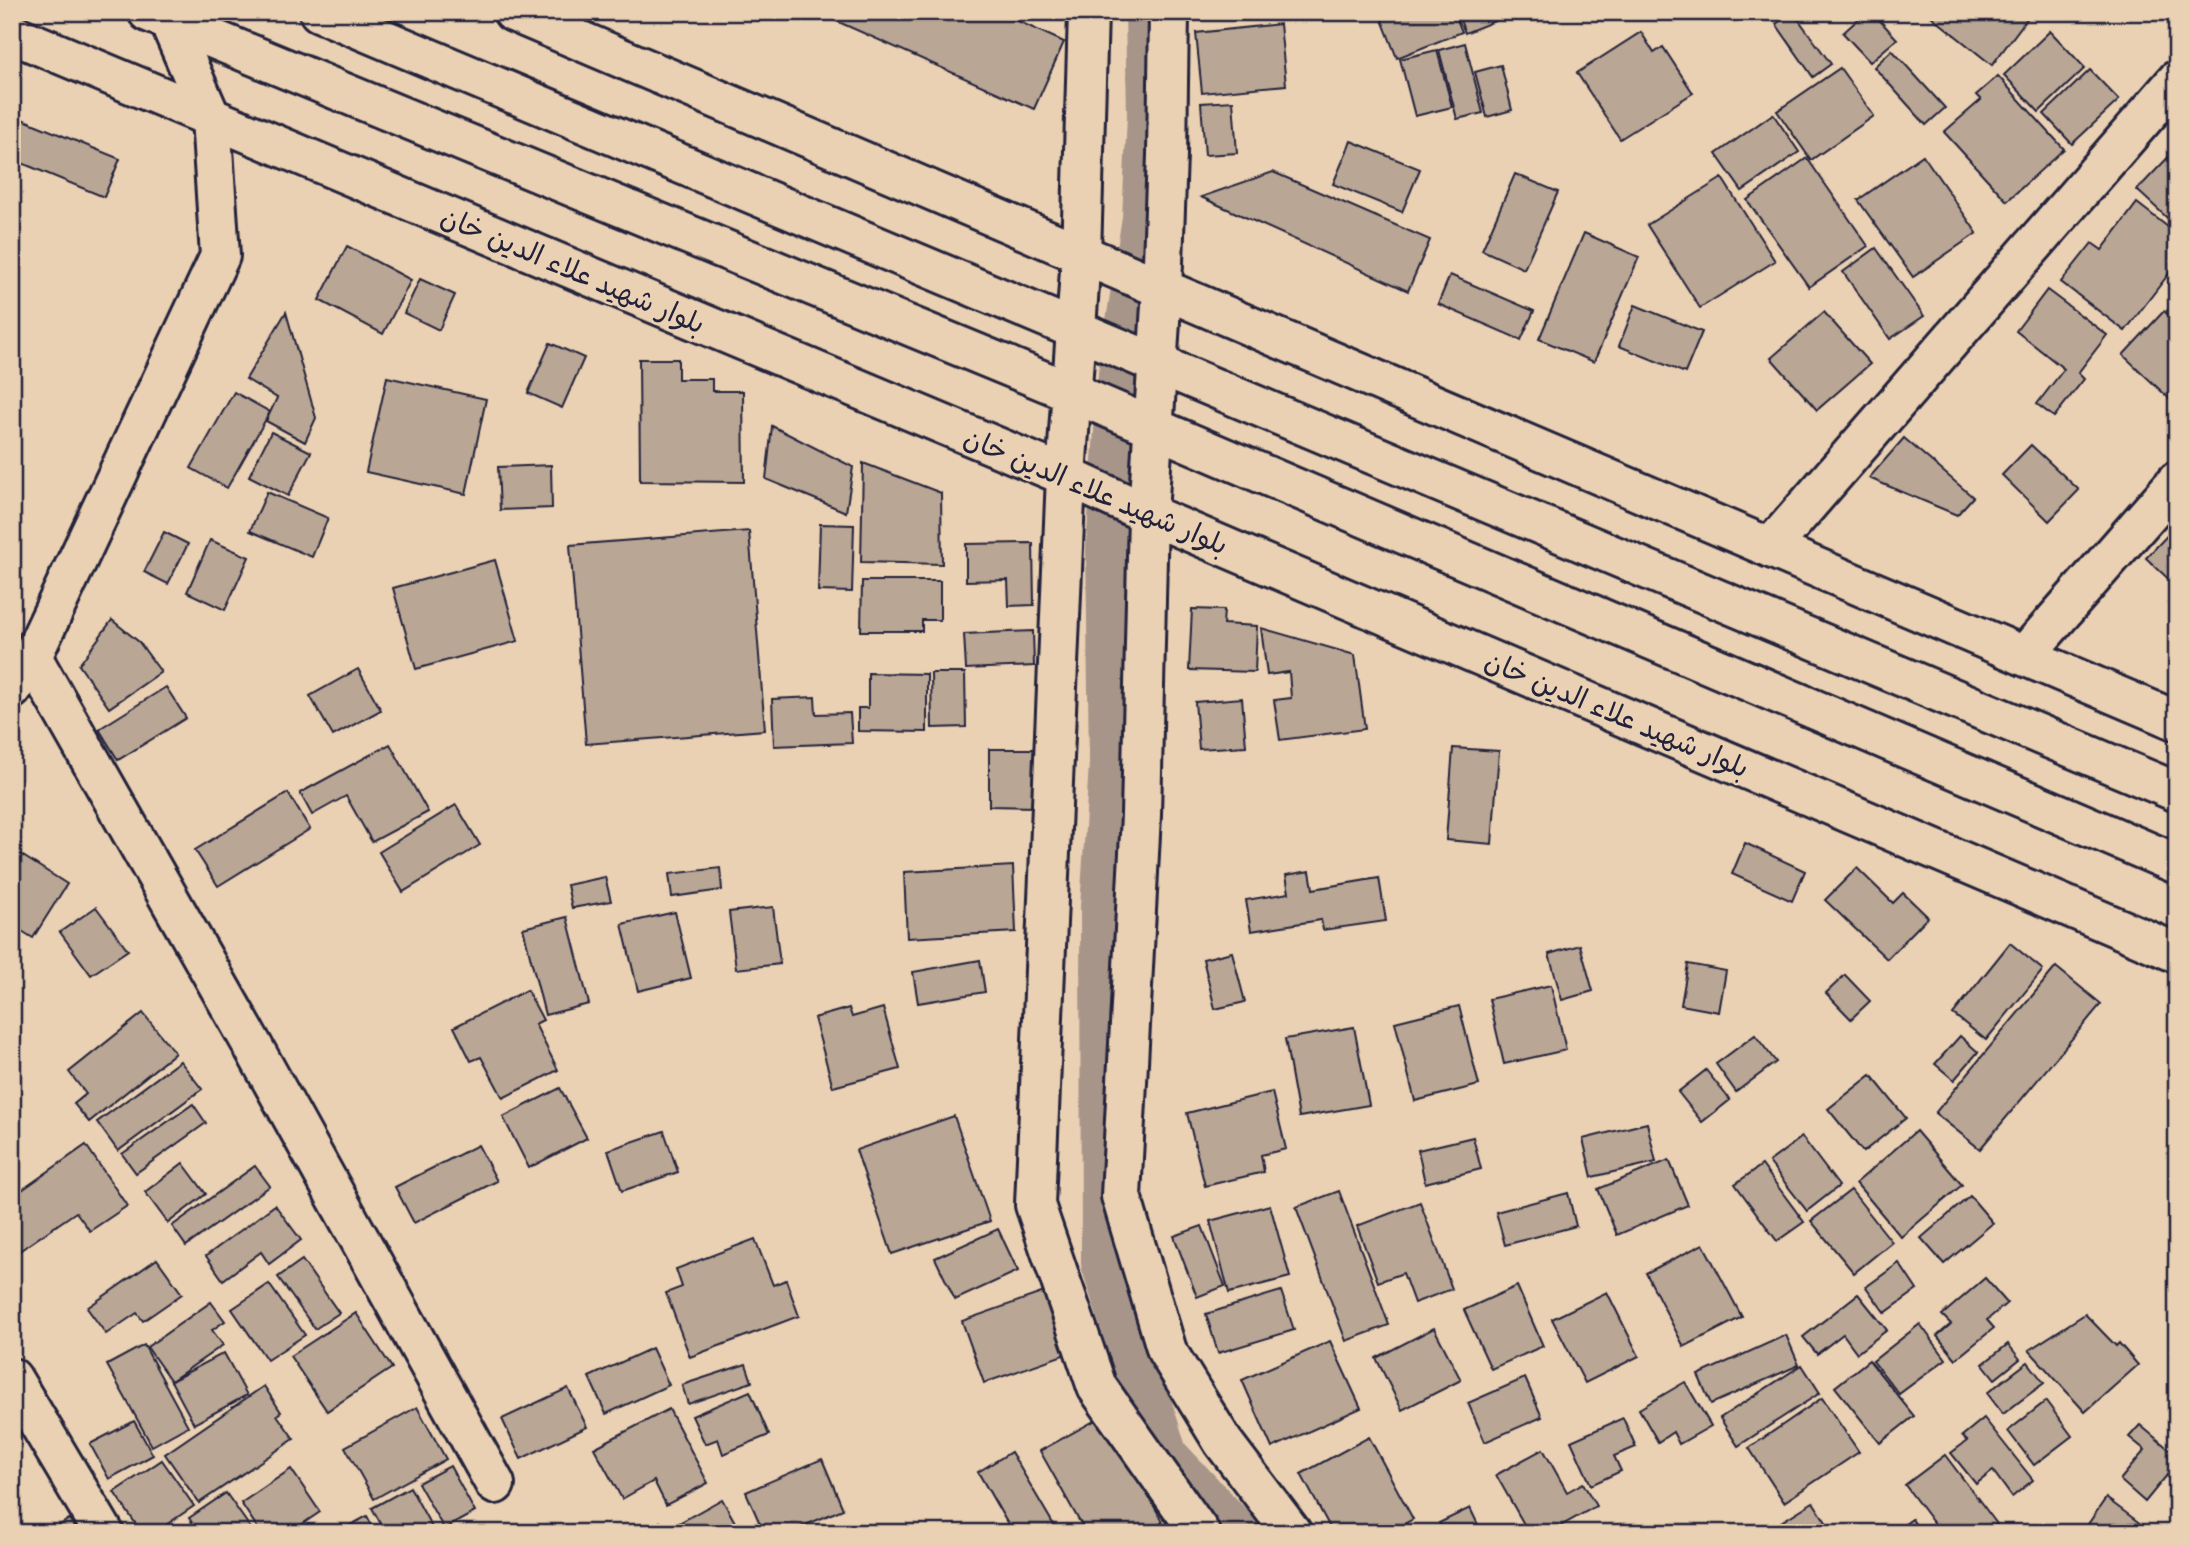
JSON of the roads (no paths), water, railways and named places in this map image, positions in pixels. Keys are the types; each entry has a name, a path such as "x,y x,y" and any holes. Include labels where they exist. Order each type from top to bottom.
{"main road":[{"path":"319,12 2177,792"},
{"path":"513,12 2177,721"},
{"path":"1088,12 1081,255 1066,476 1035,1205 1097,1387 1200,1533"},
{"path":"1168,12 1167,155 1148,514 1141,815 1121,1196 1167,1351 1223,1441 1292,1533"},
{"path":"12,689 32,657 220,256 211,118 163,15"},
{"path":"163,15 1073,393 2177,864"},
{"name":"بلوار شهید علاء الدین خان","path":"12,34 1066,476 1148,514 2177,953"},
{"path":"1770,548 2177,80"},
{"path":"2024,656 2177,481"},
{"path":"32,657 250,1041 495,1484"},
{"path":"12,1378 104,1533"}],"waterway":[{"path":"1148,12 1150,116 1145,218 1121,374 1109,547 1112,764 1103,908 1104,1263 1165,1456 1237,1533"}]}
